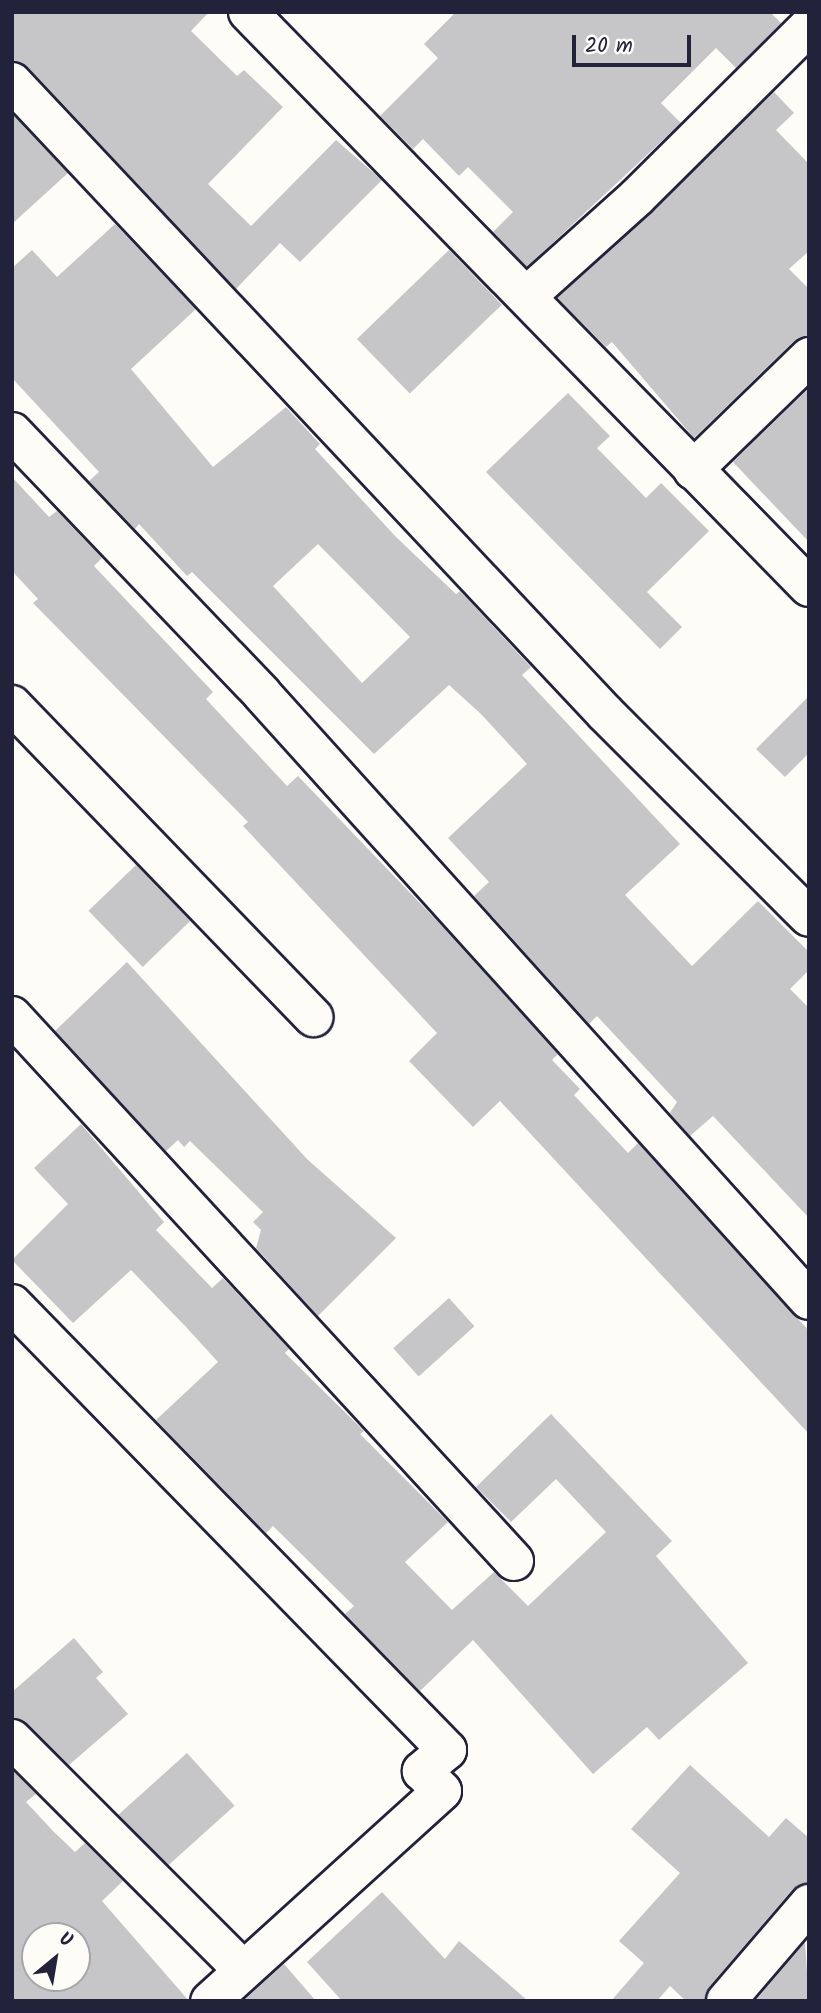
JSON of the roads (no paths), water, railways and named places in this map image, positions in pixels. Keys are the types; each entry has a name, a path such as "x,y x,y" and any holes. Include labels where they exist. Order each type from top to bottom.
{"street":[{"path":"248,12 529,294 693,470 809,587"},
{"path":"529,294 637,197 809,26"},
{"path":"12,82 605,713 809,917"},
{"path":"693,470 809,357"},
{"path":"12,432 280,714 809,1300"},
{"path":"12,705 313,1017"},
{"path":"12,1016 514,1561"},
{"path":"12,1304 447,1750 422,1771 442,1791 241,1968 210,2001"},
{"path":"12,1739 241,1968"},
{"path":"726,2001 809,1904"}]}
